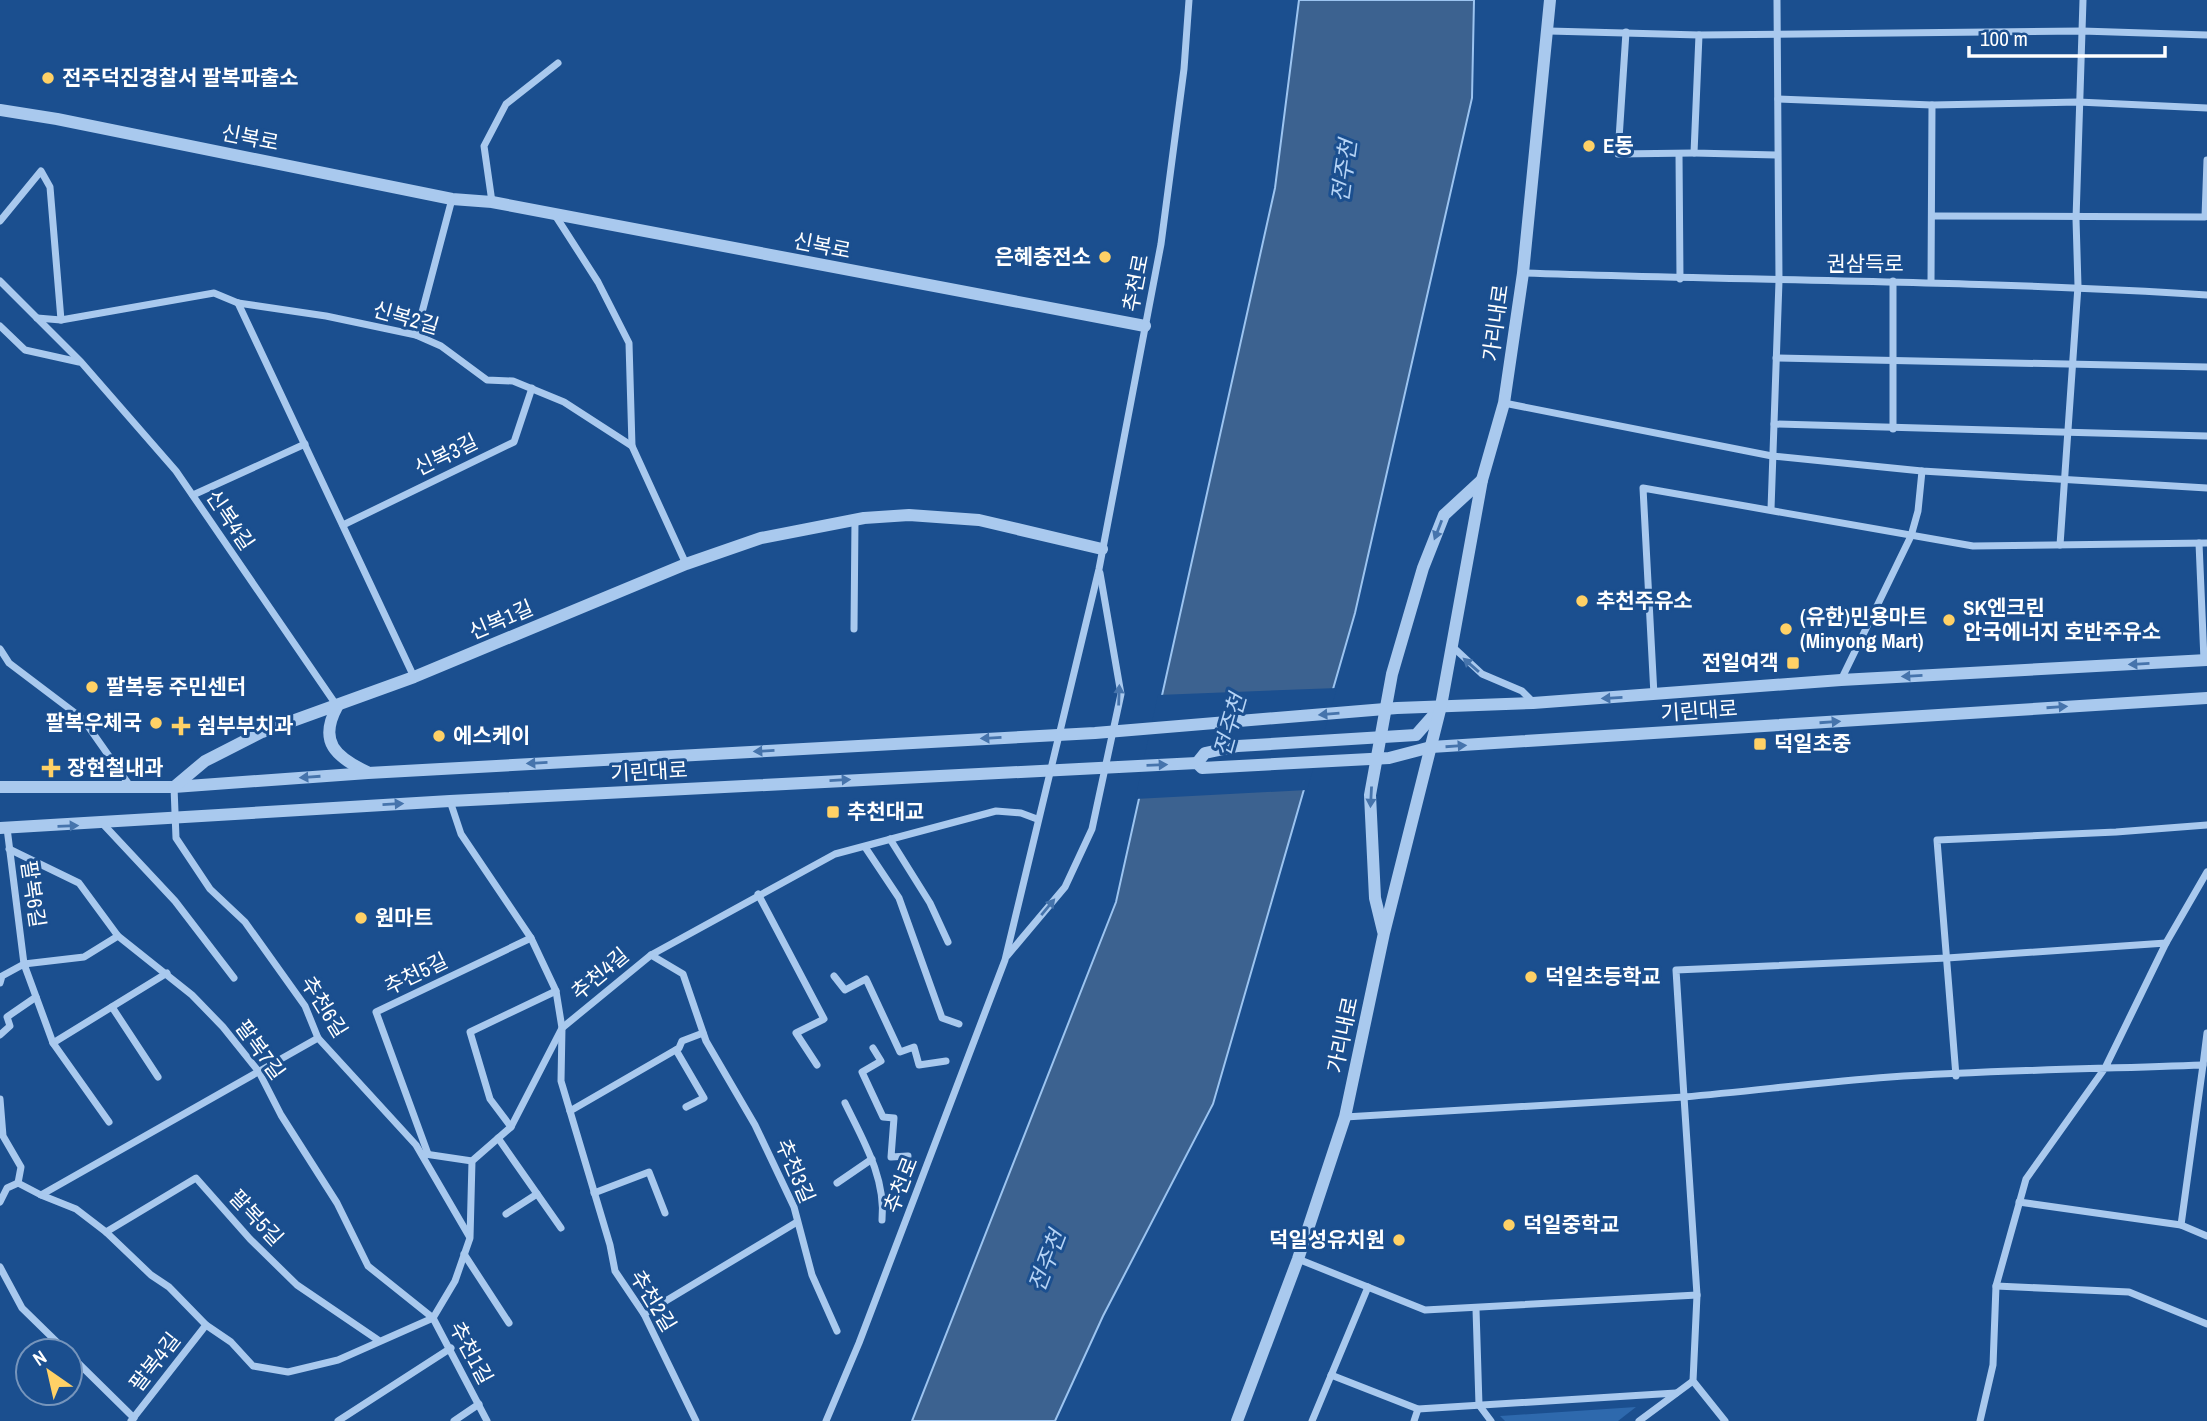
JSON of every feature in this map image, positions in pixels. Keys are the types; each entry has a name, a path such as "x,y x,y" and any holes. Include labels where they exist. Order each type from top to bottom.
{"street":[{"name":"추천로","path":"826,1421 884,1278 1004,960 1099,569 1172,175 1189,0"},
{"name":"가리내로","path":"1237,1421 1298,1259 1345,1116 1384,933 1454,648 1482,480 1504,403 1523,273 1550,0"},
{"path":"1771,509 1779,281 1776,155 1777,0"},
{"path":"2060,545 2078,286 2076,219 2082,0"},
{"path":"1549,31 1699,35 1777,32 2082,31 2207,35"},
{"path":"1626,32 1618,154 1776,155"},
{"path":"1694,153 1699,35"},
{"path":"492,202 484,146 506,104 558,63"},
{"path":"1778,99 1933,106 2078,102 2207,108"},
{"path":"1931,282 1933,106"},
{"name":"신복로","path":"0,110 453,198 492,202 1145,326"},
{"path":"1679,154 1680,279"},
{"path":"1932,216 2076,219 2205,217 2207,160"},
{"path":"0,221 41,171 50,187 61,320"},
{"path":"416,335 453,198"},
{"path":"555,215 598,282 629,343 632,446 686,564"},
{"name":"권삼득로","path":"1523,273 1680,279 2078,286 2207,295"},
{"name":"신복4길","path":"0,281 81,362 176,471 337,707"},
{"path":"1893,281 1893,429"},
{"name":"신복2길","path":"37,318 61,320 214,293 238,303 326,316 416,335 441,346 487,380 513,381 532,388 576,409 632,446"},
{"path":"238,303 414,677"},
{"path":"0,326 24,350 81,362"},
{"path":"1776,358 2207,368"},
{"name":"신복3길","path":"343,525 514,442 532,388"},
{"path":"1504,403 1772,456 1922,471 2207,488"},
{"path":"1774,424 2207,436"},
{"path":"192,495 304,444"},
{"path":"1841,680 1910,536 1919,511 1922,471"},
{"path":"1384,933 1375,898 1370,795 1392,674 1423,568 1444,515 1482,480"},
{"path":"1654,696 1643,488 1973,546 2203,543 2205,660"},
{"name":"신복1길","path":"174,787 205,761 262,732 337,707 686,564 761,538 855,520 909,515 979,520 1102,549"},
{"path":"854,629 855,520"},
{"name":"추천로","path":"1004,960 1065,887 1092,829 1121,694 1099,569"},
{"path":"1454,648 1482,674 1522,691 1533,703"},
{"path":"0,649 9,663 83,719 131,787"},
{"name":"기린대로","path":"0,788 174,787 368,773 1094,733 1397,708 1654,696 1841,680 2205,660"},
{"name":"기린대로","path":"4,828 103,824 450,800 1089,767 1197,763 1202,768 1389,758 1431,747 2207,698"},
{"name":"기린대로","path":"1197,763 1205,752 1238,746 1416,735 1441,706"},
{"path":"337,707 328,730 334,750 344,761 368,773"},
{"name":"추천6길","path":"174,787 176,838 210,889 245,922 305,1006 318,1038 424,1154 470,1238"},
{"path":"450,800 461,834 531,938 556,991 562,1028"},
{"name":"추천4길","path":"472,1161 511,1127 562,1028 651,954 835,854 986,813 1021,813 1037,819"},
{"path":"103,824 176,901 234,978"},
{"path":"1956,1076 1937,840 2207,825"},
{"name":"팔복6길","path":"4,828 24,964 53,1043 108,1122"},
{"path":"890,839 930,903 948,942"},
{"path":"865,847 899,898 942,1018 959,1024"},
{"name":"팔복7길","path":"9,849 79,883 118,936 167,973 223,1027 259,1072 281,1115 337,1203 368,1265 433,1318"},
{"path":"1980,1421 1993,1365 1996,1286 2026,1180 2105,1068 2166,943 2207,872"},
{"path":"758,894 824,1019 796,1033 817,1065"},
{"path":"0,983 2,976 24,964 84,957 118,936"},
{"name":"추천5길","path":"424,1154 376,1012 531,938"},
{"path":"1725,1421 1693,1381 1697,1295 1676,970 1947,958 2166,943"},
{"name":"추천3길","path":"651,954 683,974 703,1033 755,1125 794,1206 811,1275 837,1331"},
{"path":"53,1043 167,973"},
{"path":"834,976 845,990 866,979 900,1052 914,1048 919,1065 946,1061"},
{"path":"511,1127 490,1099 470,1032 556,991"},
{"path":"0,1035 10,1026 7,1017 36,997"},
{"path":"112,1007 158,1077"},
{"name":"추천2길","path":"562,1028 561,1082 615,1271 644,1314 696,1421"},
{"path":"570,1111 676,1050 682,1041 703,1033"},
{"path":"2182,1225 2207,1033"},
{"path":"41,1195 318,1038"},
{"name":"추천로","path":"873,1048 881,1061 862,1072 883,1117 894,1118 891,1157 908,1156"},
{"path":"676,1050 704,1098 686,1107"},
{"path":"1345,1116 1684,1097 1892,1077 2203,1065"},
{"path":"0,1099 3,1136 21,1167 18,1183"},
{"name":"추천로","path":"845,1104 872,1159 884,1203 882,1220"},
{"path":"498,1138 561,1228"},
{"path":"18,1183 76,1209 106,1232 151,1275 169,1287 206,1325 230,1342 253,1366 288,1372 338,1360 378,1340 433,1318 455,1281 470,1238 472,1161 424,1154"},
{"name":"추천로","path":"837,1183 872,1159"},
{"path":"594,1193 649,1172 664,1213"},
{"name":"팔복5길","path":"106,1232 196,1178 250,1238 298,1285 378,1340"},
{"path":"0,1202 7,1188 18,1183"},
{"path":"506,1214 537,1194"},
{"path":"2019,1202 2182,1225 2207,1236"},
{"path":"644,1314 797,1222"},
{"path":"464,1254 509,1323"},
{"path":"1298,1259 1425,1310 1697,1295"},
{"path":"0,1267 22,1308 52,1337"},
{"path":"1996,1286 2129,1292 2207,1324"},
{"path":"1311,1421 1367,1287"},
{"path":"1476,1309 1479,1405 1491,1421"},
{"name":"추천1길","path":"433,1318 487,1421"},
{"name":"팔복4길","path":"133,1419 206,1325"},
{"path":"338,1421 451,1348"},
{"path":"84,1369 133,1419"},
{"path":"1331,1375 1418,1409 1676,1393"},
{"path":"1639,1421 1693,1381"},
{"name":"추천1길","path":"454,1421 479,1404"},
{"path":"1414,1421 1418,1409"}],"shaded area":[{"path":"1636,1407 1618,1421 1505,1421 1500,1416"}],"water":[{"name":"전주천","path":"1299,0 1474,0 1472,98 1355,613 1213,1104 1103,1316 1055,1421 912,1421 1116,902 1275,188"}],"pier":[{"path":"1337,688 1307,790 1135,799 1158,695"}],"place":[{"name":"전주덕진경찰서 팔복파출소","path":"48,78"},
{"name":"E동","path":"1589,146"},
{"name":"은혜충전소","path":"1105,257"},
{"name":"추천주유소","path":"1582,601"},
{"name":"SK엔크린 안국에너지 호반주유소","path":"1949,620"},
{"name":"(유한)민용마트 (Minyong Mart)","path":"1786,629"},
{"name":"전일여객","path":"1793,663"},
{"name":"팔복동 주민센터","path":"92,687"},
{"name":"팔복우체국","path":"156,723"},
{"name":"쉼부부치과","path":"181,726"},
{"name":"에스케이","path":"439,736"},
{"name":"덕일초중","path":"1760,744"},
{"name":"장현철내과","path":"51,768"},
{"name":"추천대교","path":"833,812"},
{"name":"원마트","path":"361,918"},
{"name":"덕일초등학교","path":"1531,977"},
{"name":"덕일중학교","path":"1509,1225"},
{"name":"덕일성유치원","path":"1399,1240"}]}
